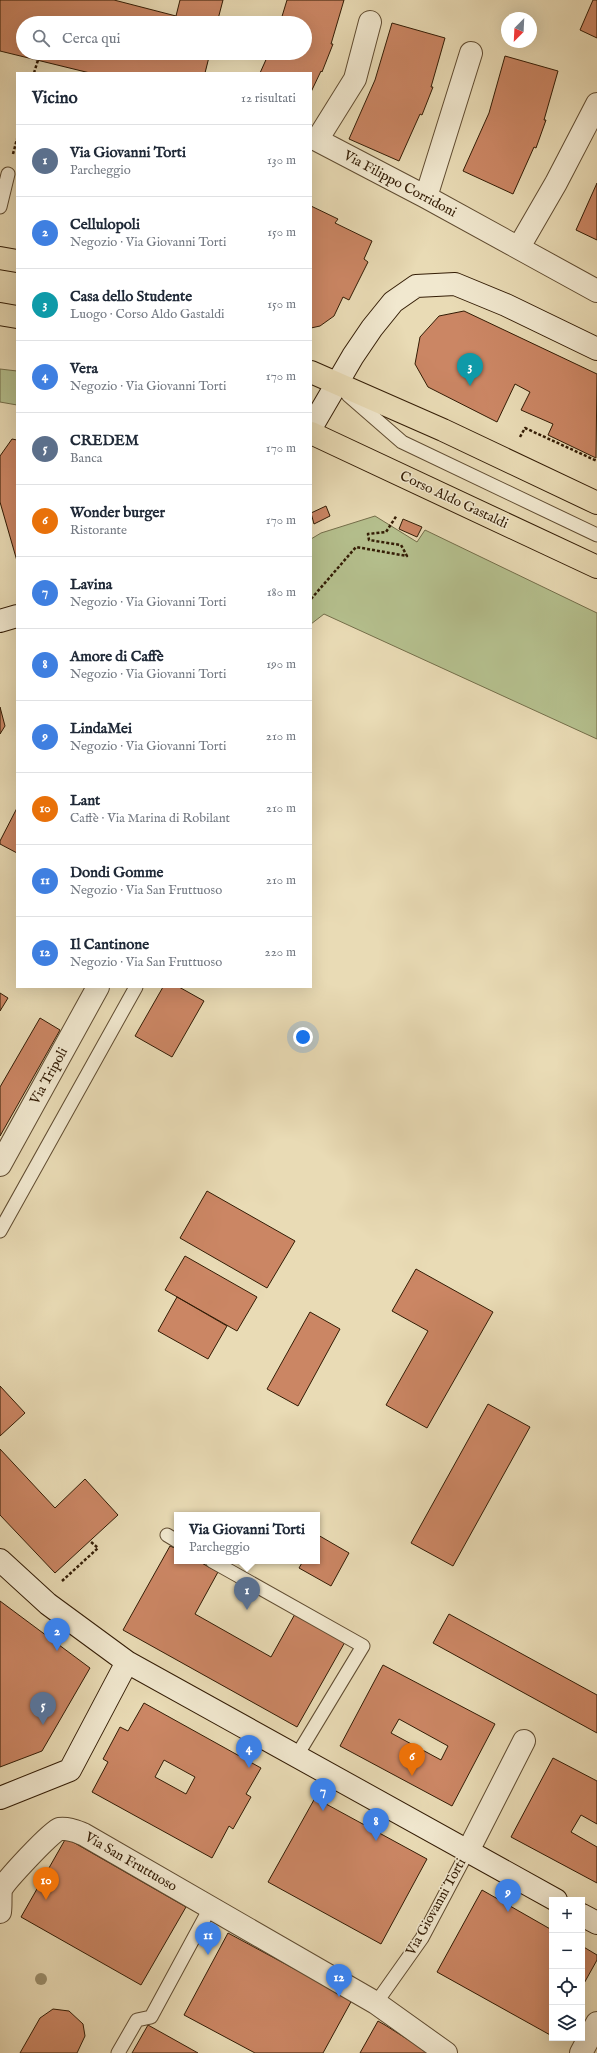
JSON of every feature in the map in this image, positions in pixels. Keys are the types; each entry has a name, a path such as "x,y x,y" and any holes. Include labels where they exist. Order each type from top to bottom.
{"main road":[{"path":"0,258 16,261"},
{"path":"0,314 16,317"},
{"name":"Corso Aldo Gastaldi","path":"312,372 337,385 443,430 597,503"},
{"name":"Corso Aldo Gastaldi","path":"312,433 597,567"}],"street":[{"name":"Via Filippo Corridoni","path":"370,22 355,79 317,140 426,197 597,291"},
{"path":"426,197 471,53"},
{"path":"518,247 556,183 597,104"},
{"path":"312,426 353,356 392,302 416,286 455,284 506,305 597,349"},
{"path":"0,621 16,616"},
{"name":"Via Tripoli","path":"0,1165 97,988"},
{"name":"Via Giovanni Torti","path":"0,1560 48,1604 127,1662 551,1897"},
{"path":"0,1798 70,1770 127,1662"},
{"name":"Via Giovanni Torti","path":"468,1851 524,1740"},
{"name":"Via San Fruttuoso","path":"0,1889 49,1836 58,1830 71,1829 83,1834 376,2003 446,2053"},
{"path":"0,1889 0,1912"},
{"path":"585,1917 597,1923"},
{"path":"581,2053 597,2024"}],"lane":[{"path":"0,207 8,174"},
{"name":"Corso Aldo Gastaldi","path":"337,385 402,442 597,535"},
{"path":"0,1231 135,988"},
{"path":"217,1564 363,1646 296,1757"},
{"name":"Via Giovanni Torti","path":"376,2003 422,1938 468,1851"},
{"path":"118,2053 138,2020 152,2017 210,1908"}],"path":[{"path":"34,72 38,60"},
{"path":"518,439 525,428 597,461"},
{"path":"312,598 356,547 407,556 401,545 369,540 368,534 386,532 397,514"},
{"path":"68,1575 98,1548 90,1541"}],"green space":[{"path":"0,369 16,371 16,405 0,402"},
{"path":"375,516 417,542 425,530 597,613 597,739 324,614 312,623 312,538 321,533"}],"building":[{"path":"0,0 114,0 176,16 16,16 16,55 0,51"},
{"path":"180,0 223,0 219,16 176,16"},
{"path":"287,0 344,0 331,44 333,44 322,72 321,71 312,90 312,72 260,72 266,60 312,60 312,16 282,16"},
{"path":"593,0 597,0 597,38 580,30"},
{"path":"392,23 445,38 431,87 433,87 422,115 420,114 399,161 349,139 375,80"},
{"path":"505,56 558,71 544,120 546,120 536,148 534,147 513,194 463,171 489,113"},
{"path":"37,60 208,60 205,72 86,72"},
{"path":"597,183 597,240 576,230"},
{"path":"312,206 338,219 335,223 372,241 364,259 368,262 349,300 343,297 334,316 320,326 312,328"},
{"path":"464,311 597,374 596,458 548,435 553,424 521,410 530,392 515,384 497,422 428,387 415,364 420,337 439,316"},
{"path":"12,439 16,440 16,558 0,502 0,456"},
{"path":"326,506 330,516 314,524 312,513"},
{"path":"403,519 422,527 417,537 399,529"},
{"path":"0,707 5,726 0,734"},
{"path":"16,810 16,852 0,844 0,841"},
{"path":"162,988 181,988 204,1001 172,1057 135,1036"},
{"path":"0,993 8,998 0,1011"},
{"path":"40,1018 60,1030 0,1136 0,1087"},
{"path":"207,1191 295,1241 267,1288 180,1238"},
{"path":"185,1256 257,1297 237,1331 165,1290"},
{"path":"416,1269 493,1312 427,1428 386,1405 428,1331 392,1311"},
{"path":"177,1297 227,1326 208,1359 158,1331"},
{"path":"310,1312 340,1329 298,1406 267,1389"},
{"path":"0,1386 25,1413 0,1436"},
{"path":"488,1404 530,1427 453,1566 411,1543"},
{"path":"0,1449 55,1508 85,1479 118,1515 55,1573 0,1515"},
{"path":"320,1536 349,1553 331,1586 299,1568 301,1564 320,1564"},
{"path":"170,1546 174,1548 174,1564 203,1564 218,1572 195,1614 271,1657 295,1614 345,1642 297,1727 123,1630"},
{"path":"0,1601 90,1668 42,1751 0,1767"},
{"path":"449,1614 597,1695 597,1733 433,1643"},
{"path":"383,1665 495,1724 452,1806 340,1746","holes":["399,1719 448,1746 441,1760 391,1733"]},
{"path":"144,1703 261,1768 246,1794 251,1797 233,1829 229,1826 212,1858 92,1792 108,1762 103,1759 120,1727 128,1731","holes":["164,1760 195,1777 186,1794 155,1777"]},
{"path":"553,1758 597,1781 597,1824 581,1815 571,1832 597,1847 597,1883 511,1837"},
{"path":"315,1798 427,1859 381,1944 268,1882"},
{"path":"66,1838 186,1907 141,1985 21,1917"},
{"path":"482,1890 549,1928 549,2034 437,1972"},
{"path":"228,1933 352,2000 323,2053 255,2053 184,2015"},
{"path":"585,1948 597,1955 597,1960 585,1982"},
{"path":"53,2009 69,2011 83,2024 85,2036 77,2053 20,2053 40,2018"},
{"path":"378,2021 385,2025 429,2053 360,2053"},
{"path":"148,2025 198,2053 132,2053"}],"place":[{"name":"Casa dello Studente","path":"470,386"},
{"name":"Via Giovanni Torti","path":"247,1610"},
{"name":"Cellulopoli","path":"57,1651"},
{"name":"CREDEM","path":"43,1725"},
{"name":"Vera","path":"249,1768"},
{"name":"Wonder burger","path":"412,1776"},
{"name":"Lavina","path":"323,1811"},
{"name":"Amore di Caffè","path":"376,1841"},
{"name":"Lant","path":"46,1900"},
{"name":"LindaMei","path":"508,1912"},
{"name":"Dondi Gomme","path":"208,1955"},
{"name":"Il Cantinone","path":"339,1997"}]}
